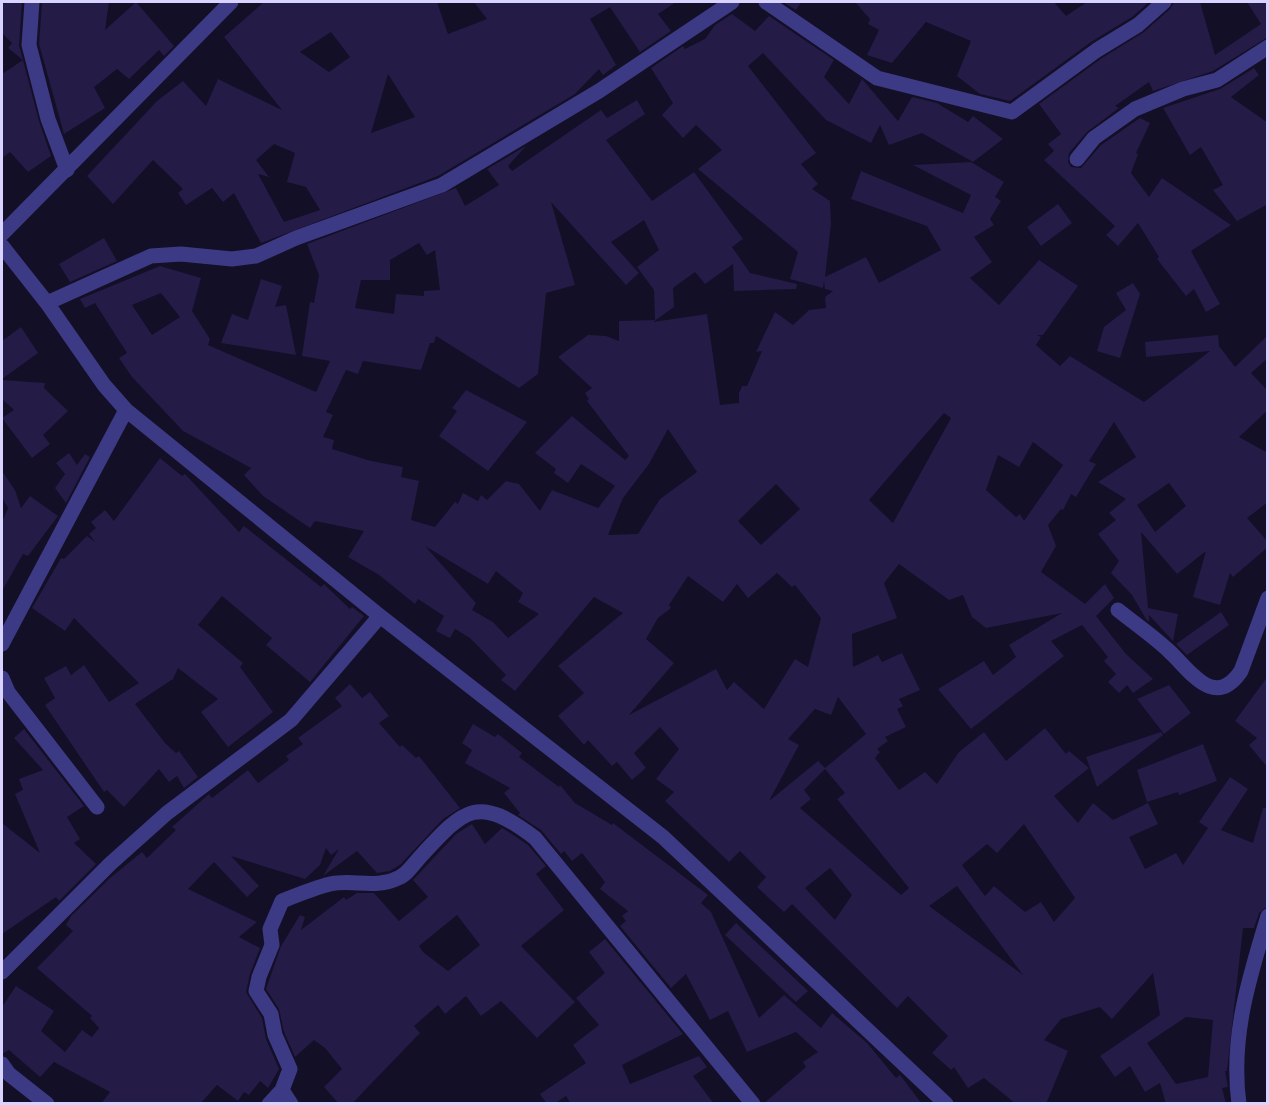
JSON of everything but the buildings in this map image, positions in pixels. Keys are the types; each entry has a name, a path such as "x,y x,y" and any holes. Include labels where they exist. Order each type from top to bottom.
{"street":[{"path":"32,2 29,45 45,109 67,170"},
{"path":"2,234 231,2"},
{"path":"47,303 151,256 181,254 232,259 256,256 296,238 442,185 599,91 732,2"},
{"path":"766,2 877,78 1012,112 1097,50 1138,25 1164,2"},
{"path":"1077,159 1094,138 1135,109 1183,89 1217,80 1268,47"},
{"path":"2,246 47,303 104,385 126,410 380,616 663,837 947,1102"},
{"path":"2,644 126,410"},
{"path":"1118,610 1170,651 1191,676 1206,686 1220,686 1234,681 1260,643 1268,598"},
{"path":"2,972 110,864 167,813 291,720 380,616"},
{"path":"2,678 8,692 97,807"},
{"path":"269,1104 282,1090 290,1069 275,1035 271,1014 256,991 272,945 270,929 282,901 331,884 380,884 400,878 454,822 471,811 490,811 512,821 535,838 753,1104"},
{"path":"1239,1104 1236,1048 1244,997 1268,916"},
{"path":"2,1064 9,1074 47,1104"},
{"path":"282,1090 291,1104"}]}
